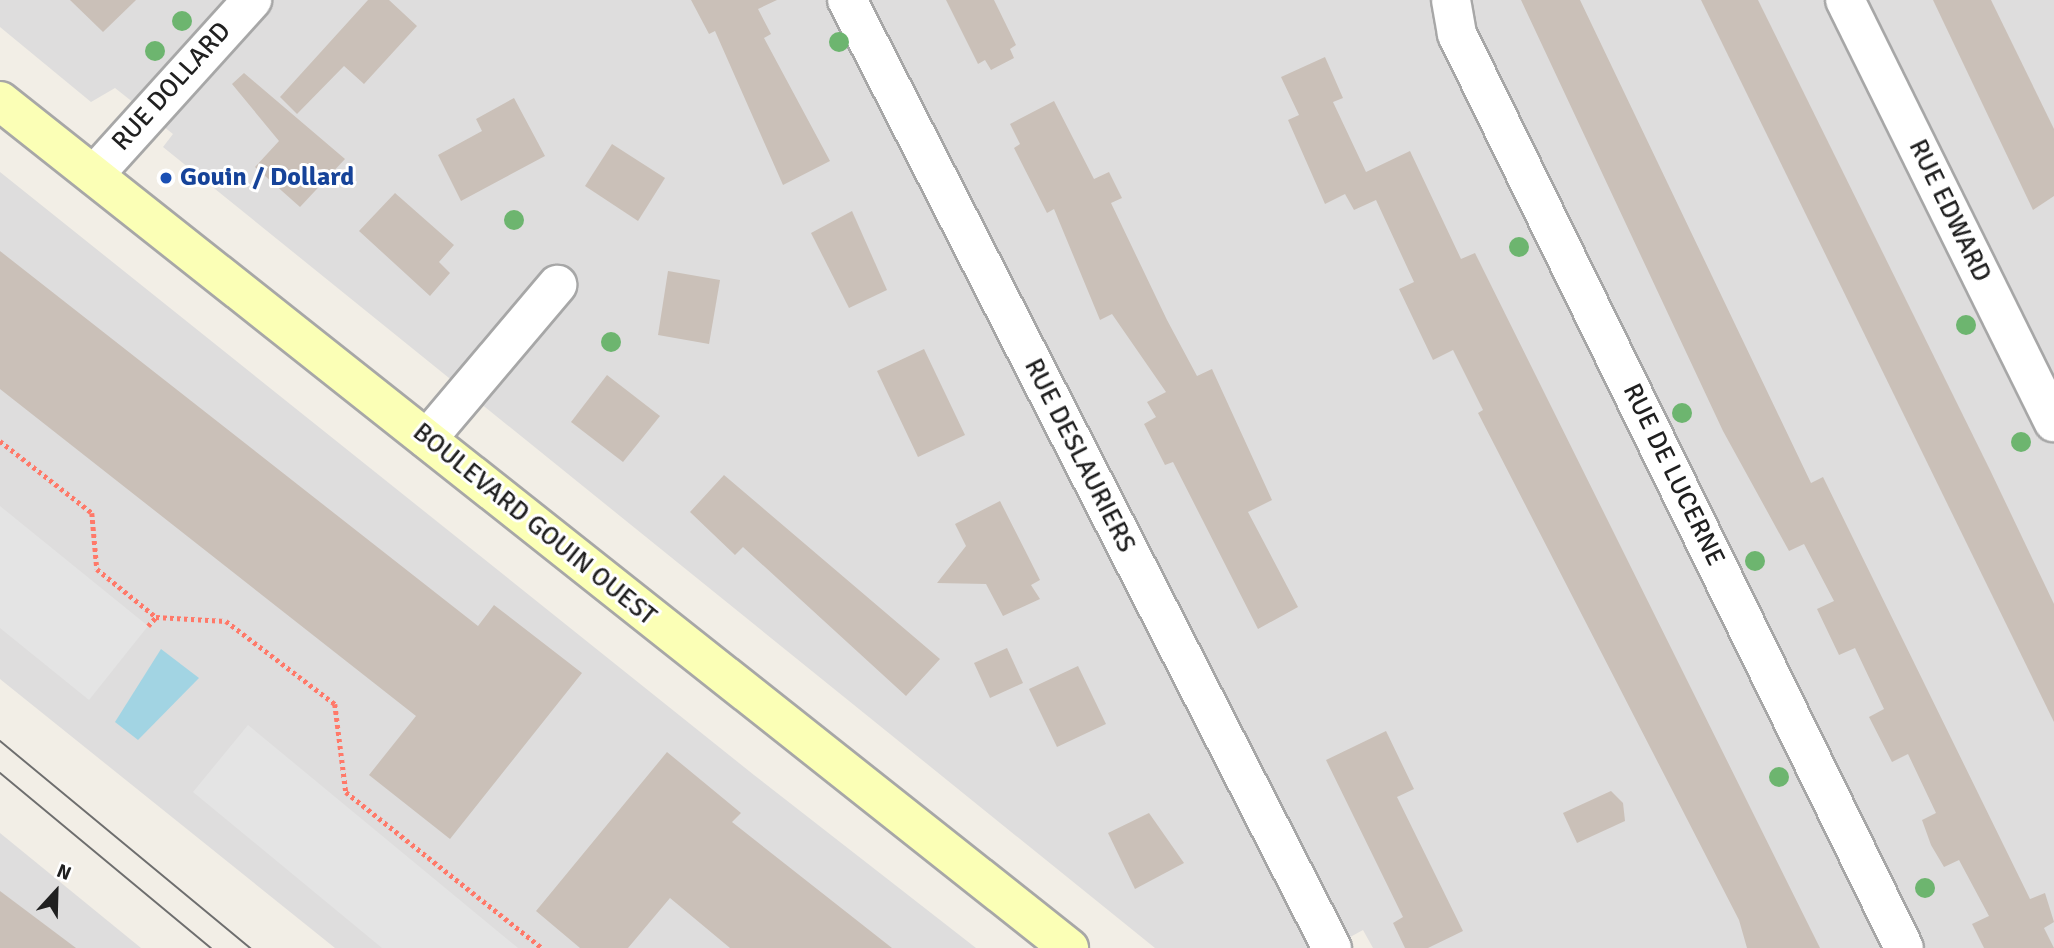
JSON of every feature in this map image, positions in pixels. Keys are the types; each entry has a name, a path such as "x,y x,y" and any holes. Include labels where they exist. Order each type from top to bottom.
{"main road":[{"name":"BOULEVARD GOUIN OUEST","path":"0,101 1069,948"}],"street":[{"name":"RUE DOLLARD","path":"94,175 252,0"},
{"name":"RUE DESLAURIERS","path":"847,0 1318,930 1332,948"},
{"name":"RUE DE LUCERNE","path":"1451,0 1457,34 1904,948"},
{"name":"RUE EDWARD","path":"1845,0 2054,422"},
{"path":"427,439 557,285"}],"path":[{"path":"0,441 92,513 97,569 156,617 226,621 335,704 346,792 542,948"},
{"path":"148,626 156,617"}],"shaded area":[{"path":"0,0 2054,0 2054,948 1373,948 1363,930 1330,948 1155,948 163,147 173,134 115,88 91,102 0,27"},
{"path":"0,172 754,775 976,948 335,948 0,679"},
{"path":"0,506 148,626 89,700 0,628"},
{"path":"248,725 518,948 382,948 193,792"},
{"path":"0,833 141,948 0,948"}],"water":[{"path":"161,649 199,678 138,740 115,722"}],"building":[{"path":"70,0 136,0 103,32"},
{"path":"368,0 389,0 417,26 364,84 344,66 297,114 280,97"},
{"path":"691,0 777,0 758,9 771,34 764,38 830,161 783,185 715,31 709,34"},
{"path":"946,0 994,0 1016,45 1010,49 1014,58 991,70 985,60 978,64"},
{"path":"1521,0 1580,0 1811,483 1823,477 2030,899 2045,893 2054,922 2044,928 2054,948 1984,948 1972,924 1989,916 1959,860 1944,867 1931,845 1922,820 1936,813 1908,754 1892,762 1869,717 1884,709 1855,648 1839,655 1817,609 1834,601 1804,544 1789,551 1723,431"},
{"path":"1701,0 1758,0 1990,470 2054,604 2054,722"},
{"path":"1933,0 1991,0 2054,129 2054,196 2033,210"},
{"path":"1325,57 1343,98 1333,102 1366,172 1410,151 1461,259 1475,253 1820,948 1747,948 1739,920 1478,413 1483,410 1453,350 1433,360 1399,289 1414,282 1376,200 1354,210 1345,194 1325,204 1288,120 1299,115 1281,77"},
{"path":"244,73 345,159 300,207 255,167 279,141 232,84"},
{"path":"514,98 545,156 461,201 438,155 482,131 476,119"},
{"path":"1054,101 1094,179 1109,172 1122,198 1111,203 1167,320 1197,376 1212,369 1272,500 1248,512 1298,607 1258,629 1173,462 1165,465 1144,424 1156,417 1147,402 1166,392 1112,314 1100,320 1054,209 1047,213 1014,148 1020,144 1010,124"},
{"path":"612,144 665,178 638,221 585,186"},
{"path":"395,193 454,245 439,262 450,273 430,296 359,231"},
{"path":"852,211 887,290 849,308 811,233"},
{"path":"0,251 478,626 494,605 582,673 450,839 369,775 416,716 0,389"},
{"path":"668,271 720,280 709,344 658,335"},
{"path":"924,349 965,435 918,457 877,371"},
{"path":"607,375 660,416 623,462 571,422"},
{"path":"724,475 940,659 906,696 743,547 735,555 690,512"},
{"path":"1000,501 1040,580 1031,585 1040,599 1003,616 986,584 937,583 966,546 955,524"},
{"path":"1007,648 1023,683 990,698 974,663"},
{"path":"1078,666 1106,724 1057,747 1029,689"},
{"path":"1386,731 1414,789 1397,797 1463,931 1428,948 1405,948 1393,923 1403,917 1326,760"},
{"path":"667,752 741,813 732,822 892,948 730,948 670,898 628,948 580,948 536,911"},
{"path":"1611,791 1623,803 1625,821 1577,843 1563,813"},
{"path":"1149,813 1184,863 1135,889 1108,833"},
{"path":"0,891 76,948 0,948"}],"tram line":[{"path":"0,741 250,948"},
{"path":"0,773 211,948"}],"place":[{"name":"Gouin / Dollard","path":"166,178"}]}
